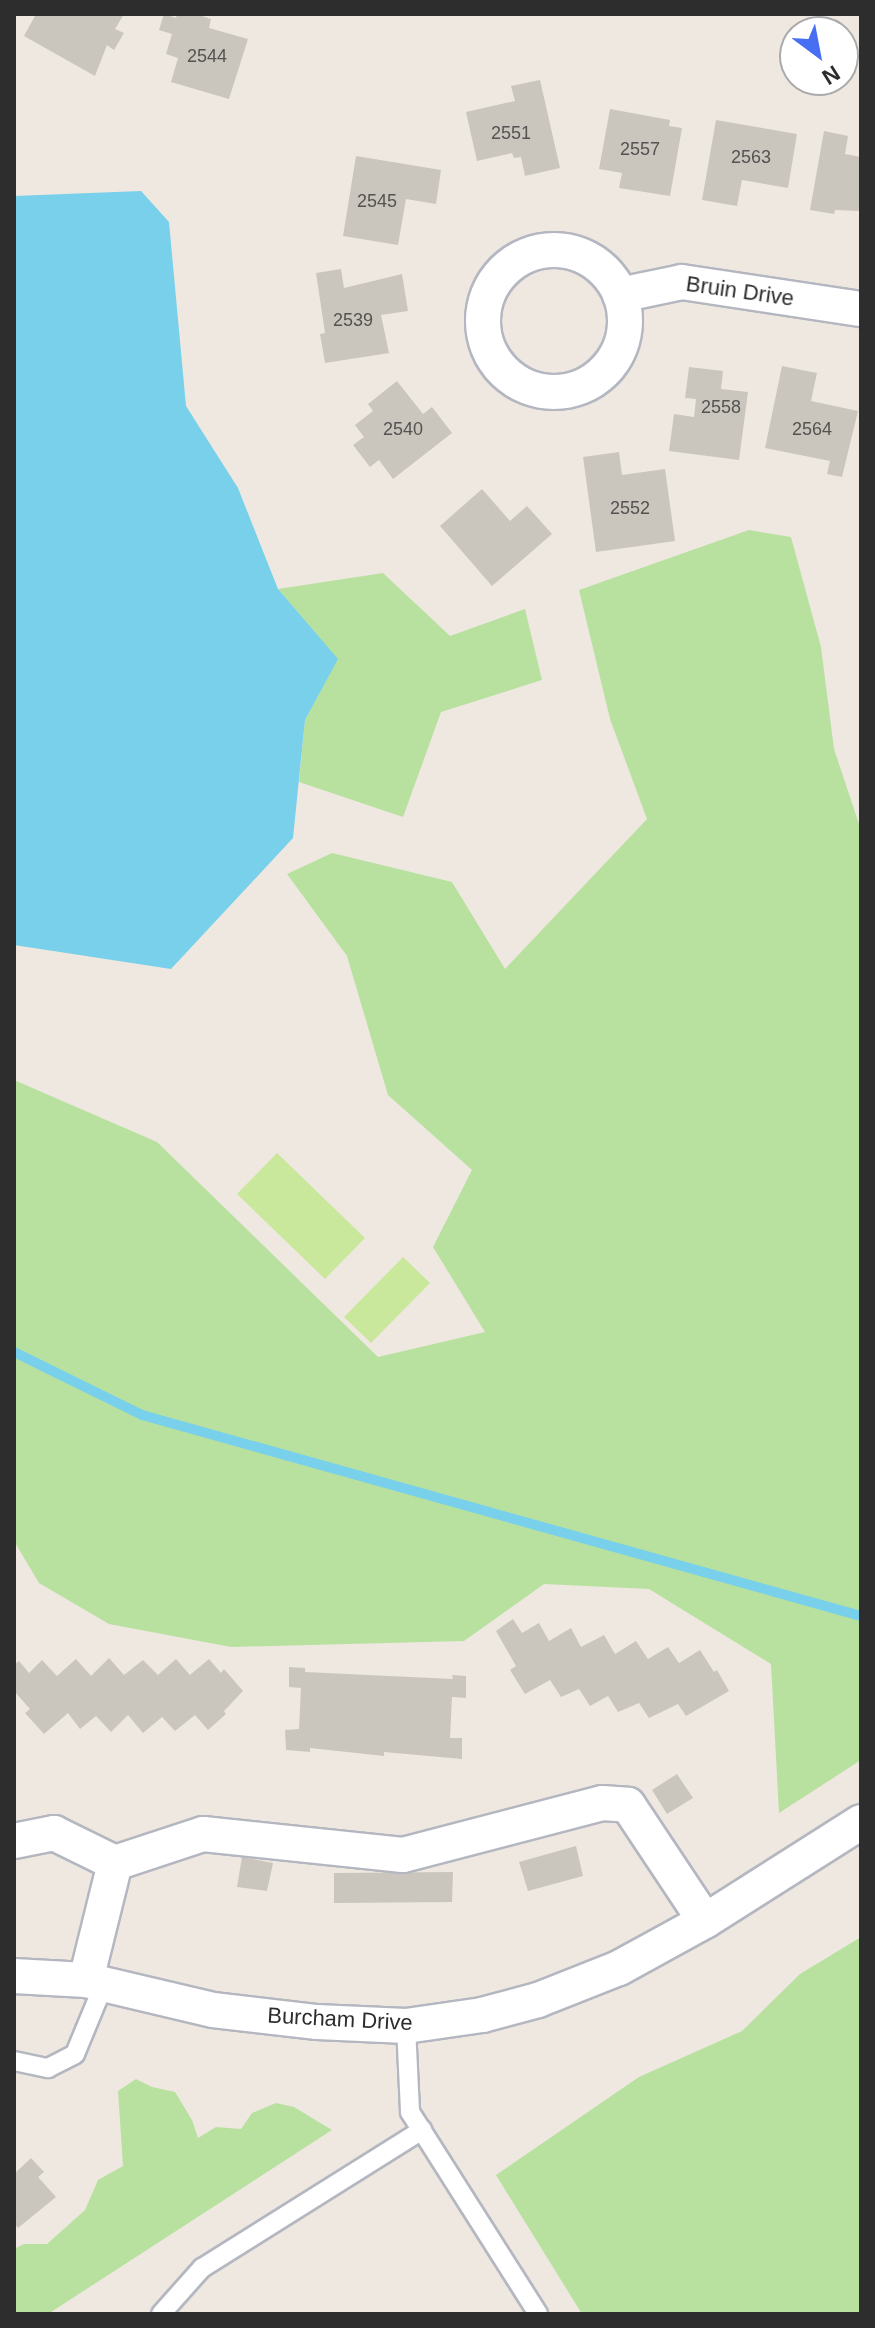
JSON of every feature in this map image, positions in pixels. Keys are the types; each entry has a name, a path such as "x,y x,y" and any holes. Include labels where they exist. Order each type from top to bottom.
{"street":[{"path":"557,249 575,253 606,272 620,295 625,323 622,342 615,359 587,384 570,390 533,389 501,369 491,354 483,318 486,300 506,269 521,258 557,249"},
{"name":"Bruin Drive","path":"620,295 662,283 703,283 861,309"},
{"path":"14,1841 54,1833 115,1863 203,1834 403,1855 602,1803 628,1805 705,1921"},
{"name":"Burcham Drive","path":"14,1976 95,1982 213,2010 317,2022 406,2026 482,2015 538,2000 619,1968 705,1921 861,1822"},
{"path":"95,1982 115,1863"}],"lane":[{"path":"14,2061 48,2068 75,2054 95,1982"},
{"path":"406,2026 410,2112 538,2314"},
{"path":"161,2314 202,2268 422,2130"}],"green space":[{"path":"749,530 791,537 821,647 834,749 861,830 861,1760 779,1813 771,1664 649,1589 544,1584 464,1641 231,1647 109,1624 39,1583 14,1541 14,1080 157,1142 378,1357 485,1332 433,1247 472,1170 388,1095 347,956 287,874 332,853 452,882 505,969 647,819 610,719 579,590"},
{"path":"383,573 450,636 525,609 542,680 441,712 403,817 299,782 305,720 337,659 278,589"},
{"path":"277,1153 365,1238 325,1279 237,1194"},
{"path":"403,1257 430,1283 371,1343 344,1317"},
{"path":"861,1937 861,2314 582,2314 496,2175 639,2077 742,2031 800,1974"},
{"path":"136,2079 152,2087 175,2092 192,2120 198,2138 216,2127 241,2129 252,2113 276,2103 294,2107 332,2130 48,2314 14,2314 14,2249 24,2244 47,2244 85,2210 98,2180 123,2166 118,2091"}],"water":[{"path":"141,191 169,222 186,406 238,488 278,589 338,659 305,720 293,838 171,969 14,945 14,196"}],"building":[{"path":"36,14 124,14 115,29 124,33 114,50 107,45 95,76 24,36"},
{"path":"164,14 176,18 177,14 196,14 211,19 209,28 248,39 229,99 171,82 178,58 166,54 172,34 159,30"},
{"path":"540,80 560,168 525,176 521,157 514,158 512,153 477,161 466,112 515,101 511,86"},
{"path":"610,109 670,120 669,126 682,128 670,196 619,188 622,173 599,169"},
{"path":"716,120 797,134 788,188 742,180 737,206 702,200"},
{"path":"824,131 848,136 845,154 861,157 861,211 835,210 834,214 810,210"},
{"path":"356,156 441,170 436,204 406,199 398,245 343,236"},
{"path":"341,269 344,288 402,274 408,311 381,315 389,353 325,363 320,334 325,333 316,273"},
{"path":"782,366 817,373 811,401 858,411 842,477 827,474 830,461 765,448"},
{"path":"689,367 723,371 721,389 748,392 739,460 669,451 674,414 694,417 696,399 685,398"},
{"path":"397,381 423,414 432,407 452,433 393,479 379,460 370,467 353,445 364,437 355,425 373,411 368,404"},
{"path":"619,452 622,475 665,469 675,541 596,552 583,457"},
{"path":"482,489 510,521 527,506 552,534 492,586 440,526"},
{"path":"513,1619 522,1633 539,1623 549,1641 571,1628 581,1647 604,1635 615,1654 636,1641 648,1659 668,1647 679,1663 700,1650 729,1691 686,1716 678,1704 649,1718 639,1703 618,1712 608,1696 590,1706 579,1689 561,1697 550,1680 525,1694 510,1670 516,1666 496,1631"},
{"path":"109,1658 124,1675 143,1660 158,1675 176,1659 190,1675 209,1659 221,1673 224,1669 243,1691 224,1711 226,1714 208,1730 195,1715 175,1731 162,1717 143,1733 128,1715 111,1732 96,1716 80,1729 68,1713 44,1734 25,1713 30,1709 14,1691 14,1665 19,1661 29,1673 42,1660 57,1676 76,1659 91,1676"},
{"path":"289,1667 305,1668 305,1672 453,1679 452,1675 466,1676 466,1698 452,1697 450,1738 462,1738 462,1759 384,1752 384,1756 310,1748 310,1752 286,1750 285,1730 299,1729 301,1688 289,1687"},
{"path":"677,1774 693,1798 667,1814 652,1790"},
{"path":"576,1846 583,1876 528,1891 519,1862"},
{"path":"242,1857 273,1863 267,1891 237,1887"},
{"path":"453,1872 452,1902 334,1903 334,1873"},
{"path":"31,2158 44,2172 38,2177 56,2197 18,2228 14,2223 14,2174"}],"waterway":[{"path":"14,1352 142,1415 861,1616"}]}
